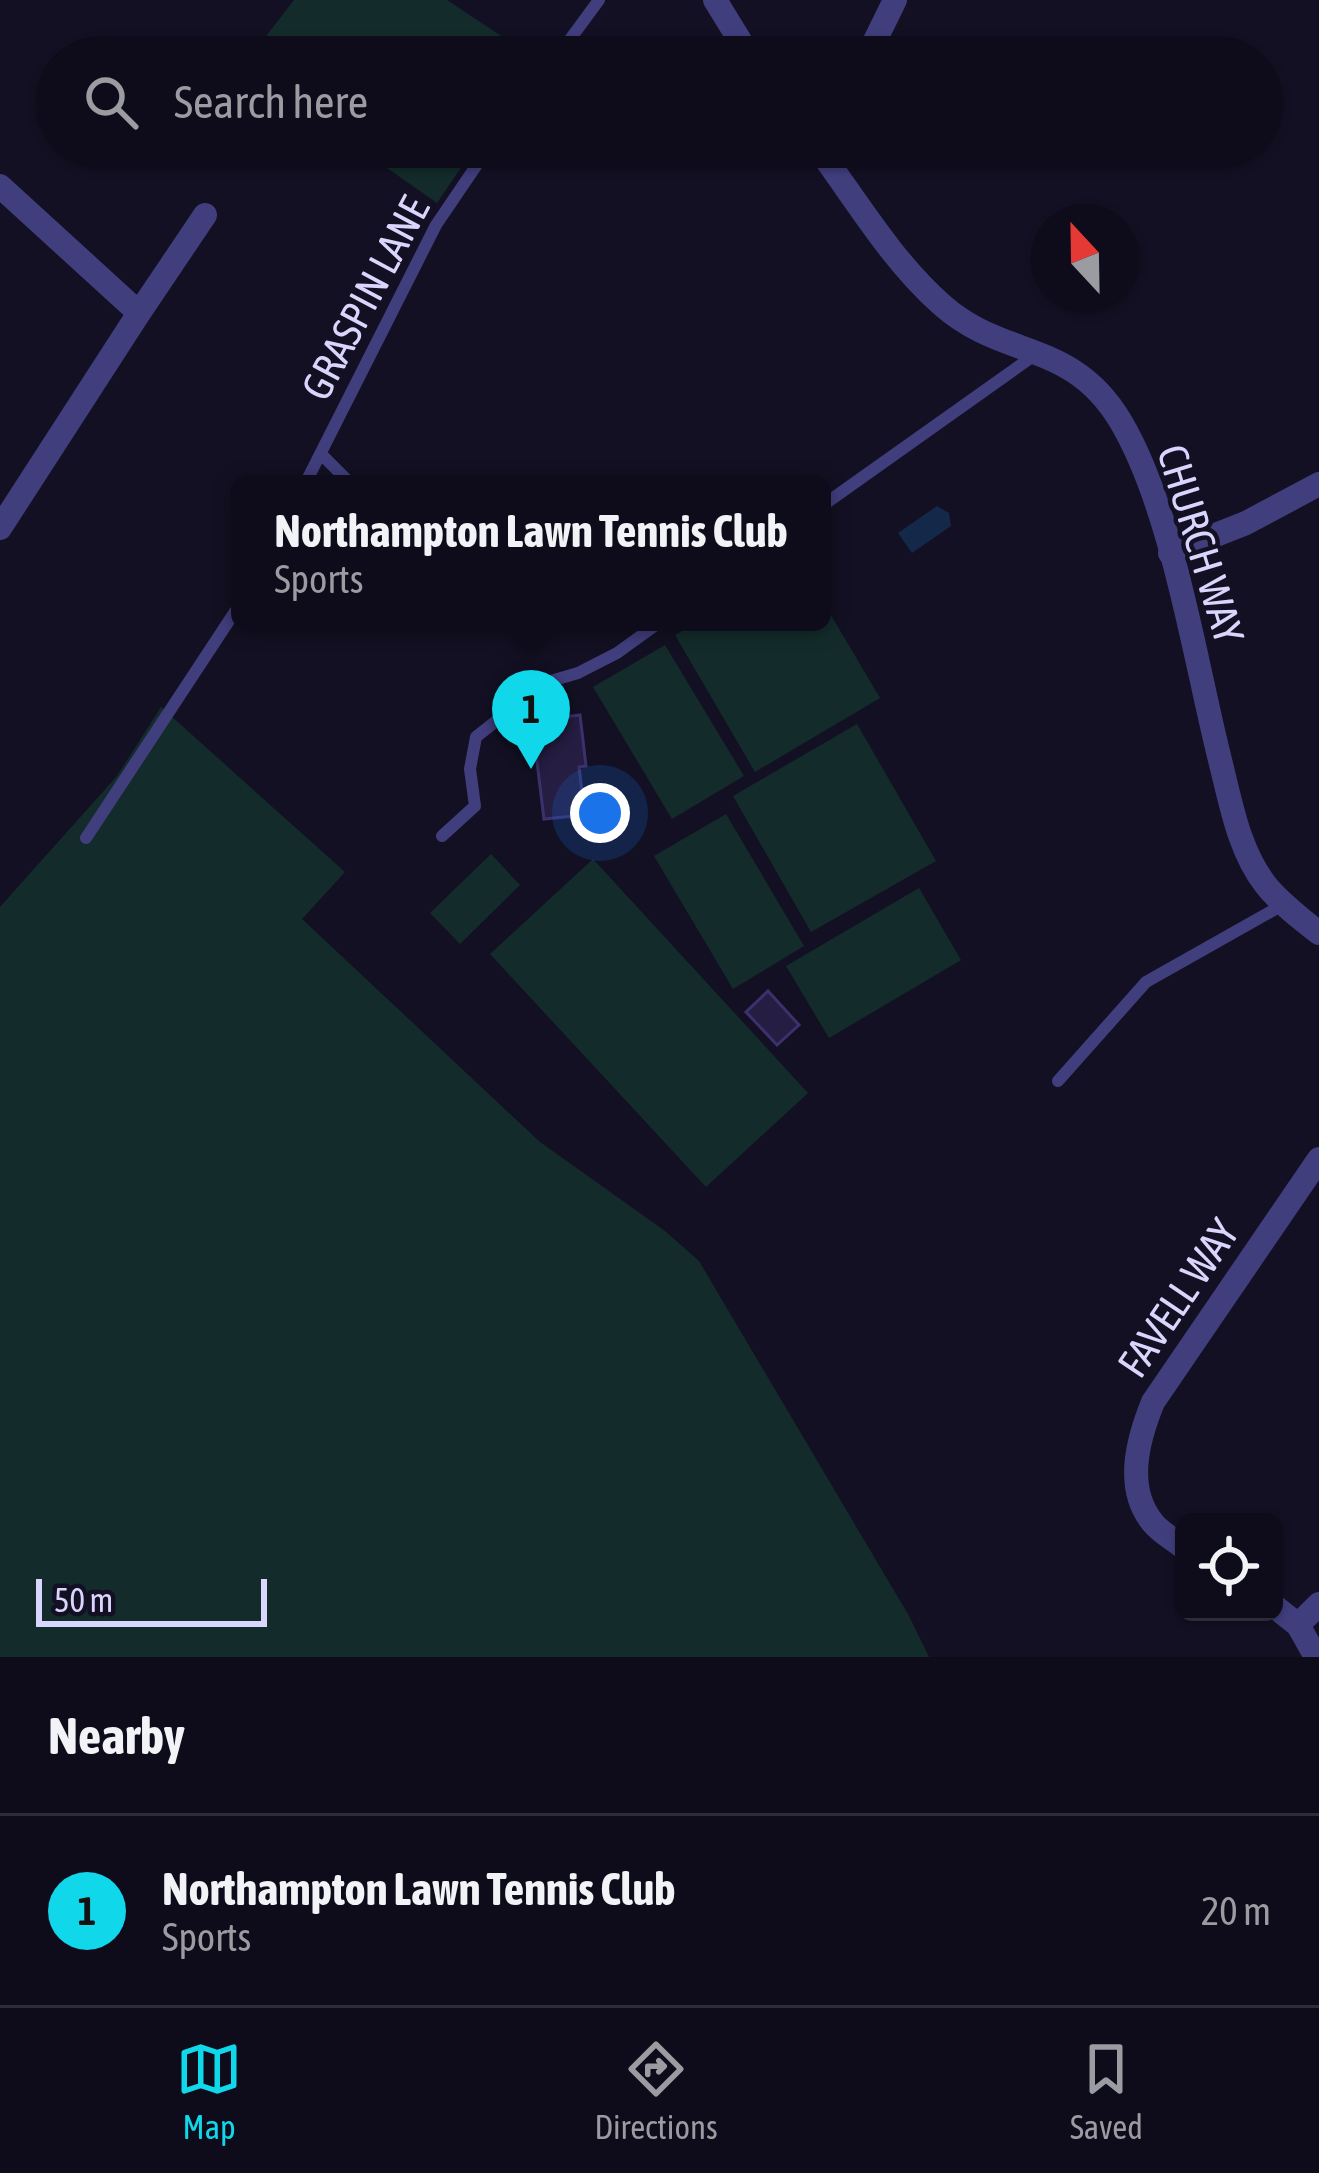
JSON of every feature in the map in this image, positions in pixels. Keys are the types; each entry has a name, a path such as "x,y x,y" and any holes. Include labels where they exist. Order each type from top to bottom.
{"street":[{"path":"715,0 737,36"},
{"path":"877,36 895,0"},
{"name":"CHURCH WAY","path":"833,168 910,272 944,307 983,332 1078,371 1112,409 1132,443 1170,553 1239,833 1265,884 1319,932"},
{"path":"0,186 139,314"},
{"path":"0,528 206,215"},
{"path":"1170,553 1246,523 1319,484"},
{"name":"FAVELL WAY","path":"1175,1541 1153,1523 1137,1491 1140,1435 1153,1402 1319,1159"},
{"path":"1298,1625 1319,1604"},
{"path":"1283,1613 1298,1625 1316,1657"}],"lane":[{"path":"572,36 599,0"},
{"name":"GRASPIN LANE","path":"310,475 436,225 475,168"},
{"path":"831,500 1036,354"},
{"path":"321,454 342,475"},
{"path":"86,838 231,618"},
{"path":"442,836 475,806 470,769 476,737 544,682 578,673 647,631"},
{"path":"1058,1081 1146,982 1286,903"}],"green space":[{"path":"294,0 447,0 501,36 266,36"},
{"path":"387,168 461,168 437,203"},
{"path":"831,615 880,698 755,772 675,635 682,631 831,631"},
{"path":"665,645 744,776 672,819 593,687"},
{"path":"161,707 345,872 302,919 540,1142 665,1231 699,1261 929,1657 0,1657 0,907 117,776"},
{"path":"857,724 936,861 811,932 733,796"},
{"path":"726,814 804,946 733,989 654,856"},
{"path":"491,854 520,885 460,944 430,913"},
{"path":"593,859 808,1093 706,1187 490,954"},
{"path":"919,888 961,960 829,1038 786,966"}],"water":[{"path":"937,506 949,513 951,526 912,553 898,533"}],"building":[{"path":"580,715 585,815 544,819 532,721"},
{"path":"768,991 799,1025 777,1045 746,1012"}],"place":[{"name":"Northampton Lawn Tennis Club","path":"531,769"}]}
